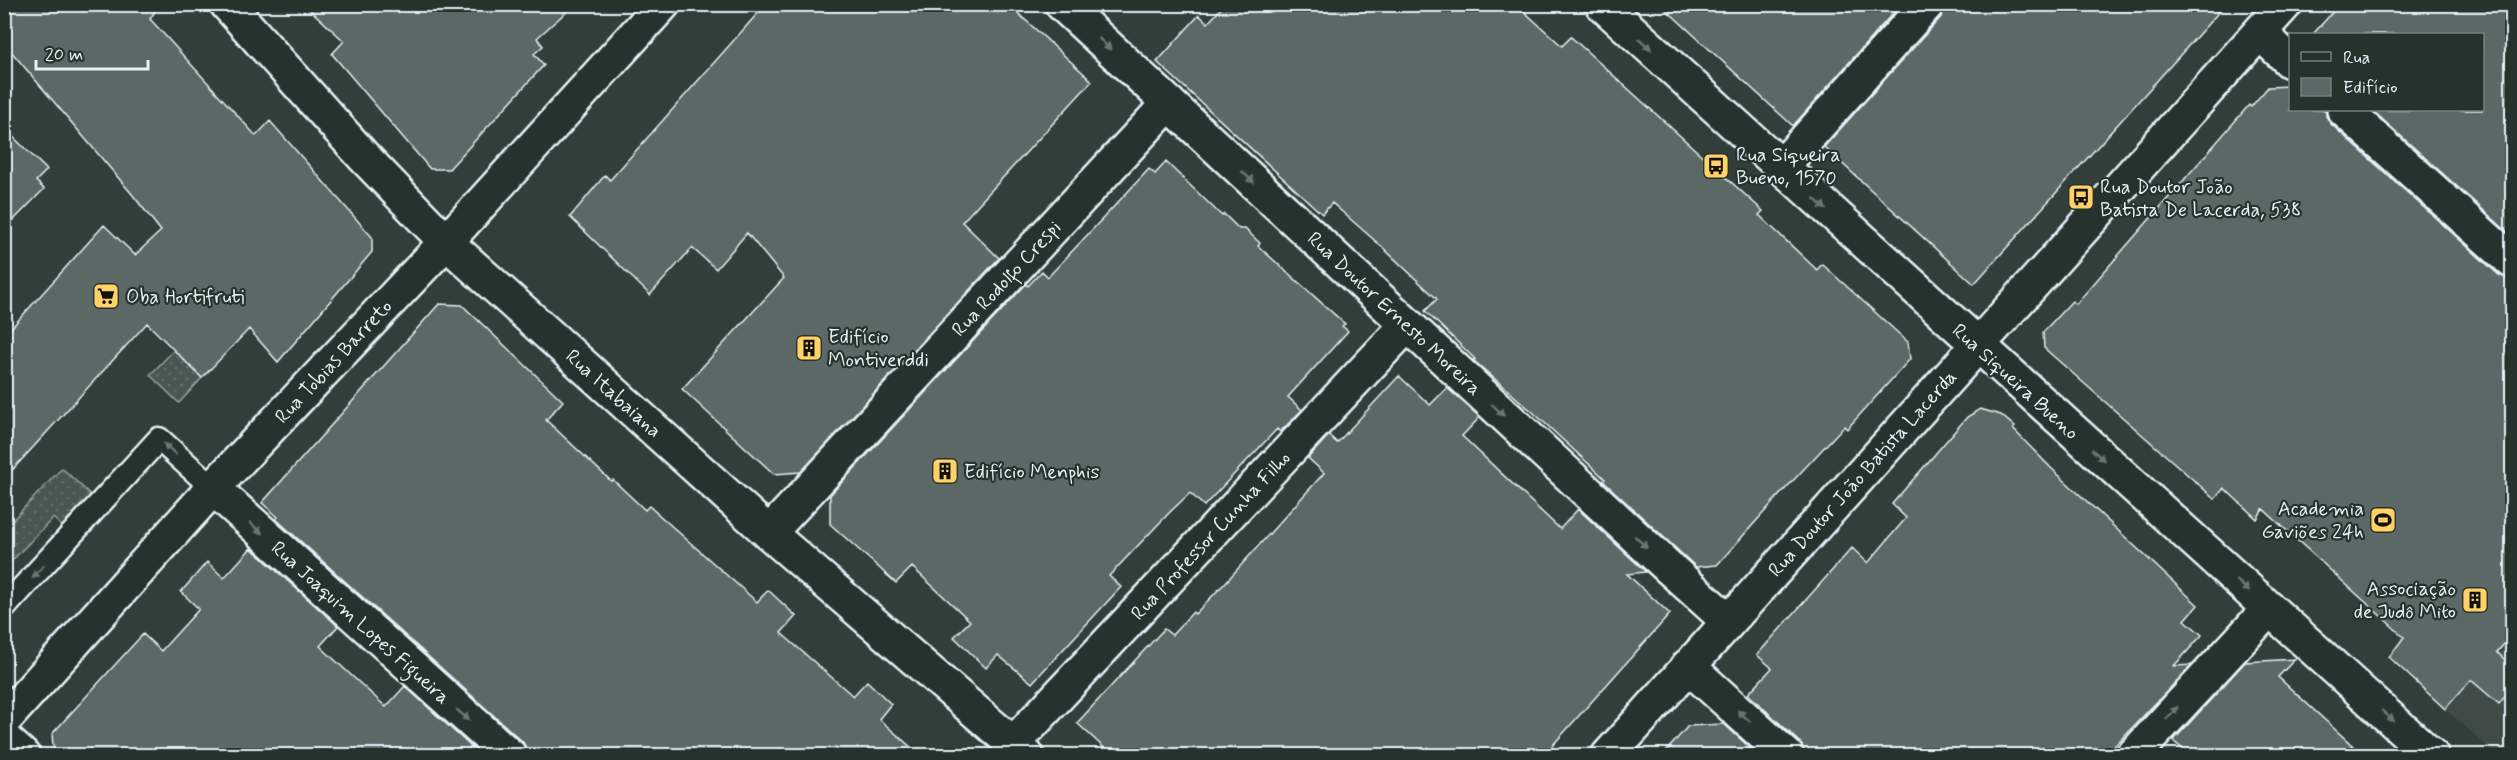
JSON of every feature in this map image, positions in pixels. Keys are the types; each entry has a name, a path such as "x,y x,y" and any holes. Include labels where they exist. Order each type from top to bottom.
{"street":[{"name":"Rua Itabaiana","path":"227,4 364,158 446,242 769,533 1020,750"},
{"name":"Rua Tobias Barreto","path":"4,720 213,488 446,242 663,4"},
{"name":"Rua Doutor Ernesto Moreira","path":"1062,4 1728,621"},
{"path":"1780,167 1927,4"},
{"name":"Rua Doutor João Batista Lacerda","path":"1608,756 2285,4"},
{"name":"Rua Siqueira Bueno","path":"1615,9 1780,167 2432,756"},
{"path":"2259,33 2289,60"},
{"name":"Rua Rodolfo Crespi","path":"769,533 1169,103"},
{"path":"2345,111 2512,261"},
{"name":"Rua Professor Cunha Filho","path":"1020,750 1407,325"},
{"name":"Rua Joaquim Lopes Figueira","path":"213,488 510,756"},
{"path":"2133,756 2269,609"},
{"path":"1688,666 1787,756"},
{"path":"4,739 23,756"}],"lane":[{"path":"4,608 159,439 213,488"}],"shaded area":[{"path":"174,350 202,378 179,403 150,375"},
{"path":"62,468 96,500 67,531 53,518 5,568 5,528"},
{"path":"2512,635 2512,755 2497,755 2445,709"}],"building":[{"path":"4,4 160,4 150,19 256,136 270,121 372,237 372,252 278,362 249,329 202,378 147,323 4,479 4,336 104,225 135,255 161,231 4,43"},
{"path":"304,4 575,4 537,38 543,46 534,54 544,65 449,169 430,169 332,54 344,41"},
{"path":"766,4 1008,4 1092,81 962,222 999,258 801,472 774,474 682,389 784,278 747,233 716,269 692,248 650,295 570,217 605,175 610,180"},
{"path":"1225,4 1516,4 1562,46 1571,37 1763,211 1759,215 1817,270 1822,264 1908,342 1910,359 1847,429 1844,426 1717,565 1696,567 1535,414 1473,360 1475,359 1425,311 1437,299 1381,246 1332,203 1322,214 1157,62 1199,15 1208,23"},
{"path":"1660,4 1901,4 1793,126"},
{"path":"1945,4 2226,4 1974,284 1824,147 1941,17"},
{"path":"2340,4 2512,4 2512,236 2373,111 2484,111 2484,33 2314,33"},
{"path":"2289,86 2289,111 2326,111 2331,124 2499,275 2512,279 2512,635 2497,652 2512,667 2512,687 2499,704 2471,680 2445,709 2389,657 2404,637 2263,509 2257,519 2224,488 2215,499 2044,348 2043,332 2072,301 2076,304 2249,105 2251,107 2268,87"},
{"path":"4,128 47,170 36,181 44,189 4,230"},
{"path":"1166,162 1222,216 1224,214 1239,229 1245,229 1260,243 1258,246 1345,324 1342,326 1348,331 1288,397 1302,410 1280,432 1277,429 1204,506 1190,493 1170,512 1109,576 1121,587 1032,683 998,655 986,668 954,637 970,621 912,567 896,583 830,524 830,495 1026,284 1028,286 1042,271 1048,277 1149,169 1155,174"},
{"path":"439,304 462,305 563,401 546,420 611,481 613,480 645,510 649,506 757,602 768,590 796,616 781,633 853,696 867,681 891,704 879,719 921,756 528,756 523,742 276,519 278,517 262,503"},
{"path":"1399,376 1430,405 1447,388 1480,417 1462,436 1560,529 1578,509 1646,572 1627,574 1670,614 1543,756 1113,756 1077,723 1164,629 1172,635 1225,583 1324,473 1308,458 1329,435 1337,443"},
{"path":"1980,409 2001,415 2015,427 2013,429 2050,467 2198,605 2185,620 2202,635 2174,666 2192,665 2105,756 1805,756 1800,742 1748,694 1772,668 1757,655 1852,548 1868,563 1906,518 1892,504 1967,417"},
{"path":"251,548 338,626 320,646 386,707 405,686 481,756 54,756 52,734 143,634 161,651 199,609 181,592 207,562 224,578"},
{"path":"2295,659 2278,677 2364,756 2191,756 2173,741 2245,662"},
{"path":"1724,724 1759,756 1662,756 1688,726"}],"place":[{"name":"Rua Siqueira Bueno, 1570","path":"1716,166"},
{"name":"Rua Doutor João Batista De Lacerda, 538","path":"2081,197"},
{"name":"Oba Hortifruti","path":"106,296"},
{"name":"Edifício Montiverddi","path":"809,348"},
{"name":"Edifício Menphis","path":"945,471"},
{"name":"Academia Gaviões 24h","path":"2383,520"},
{"name":"Associação de Judô Mito","path":"2475,600"}]}
